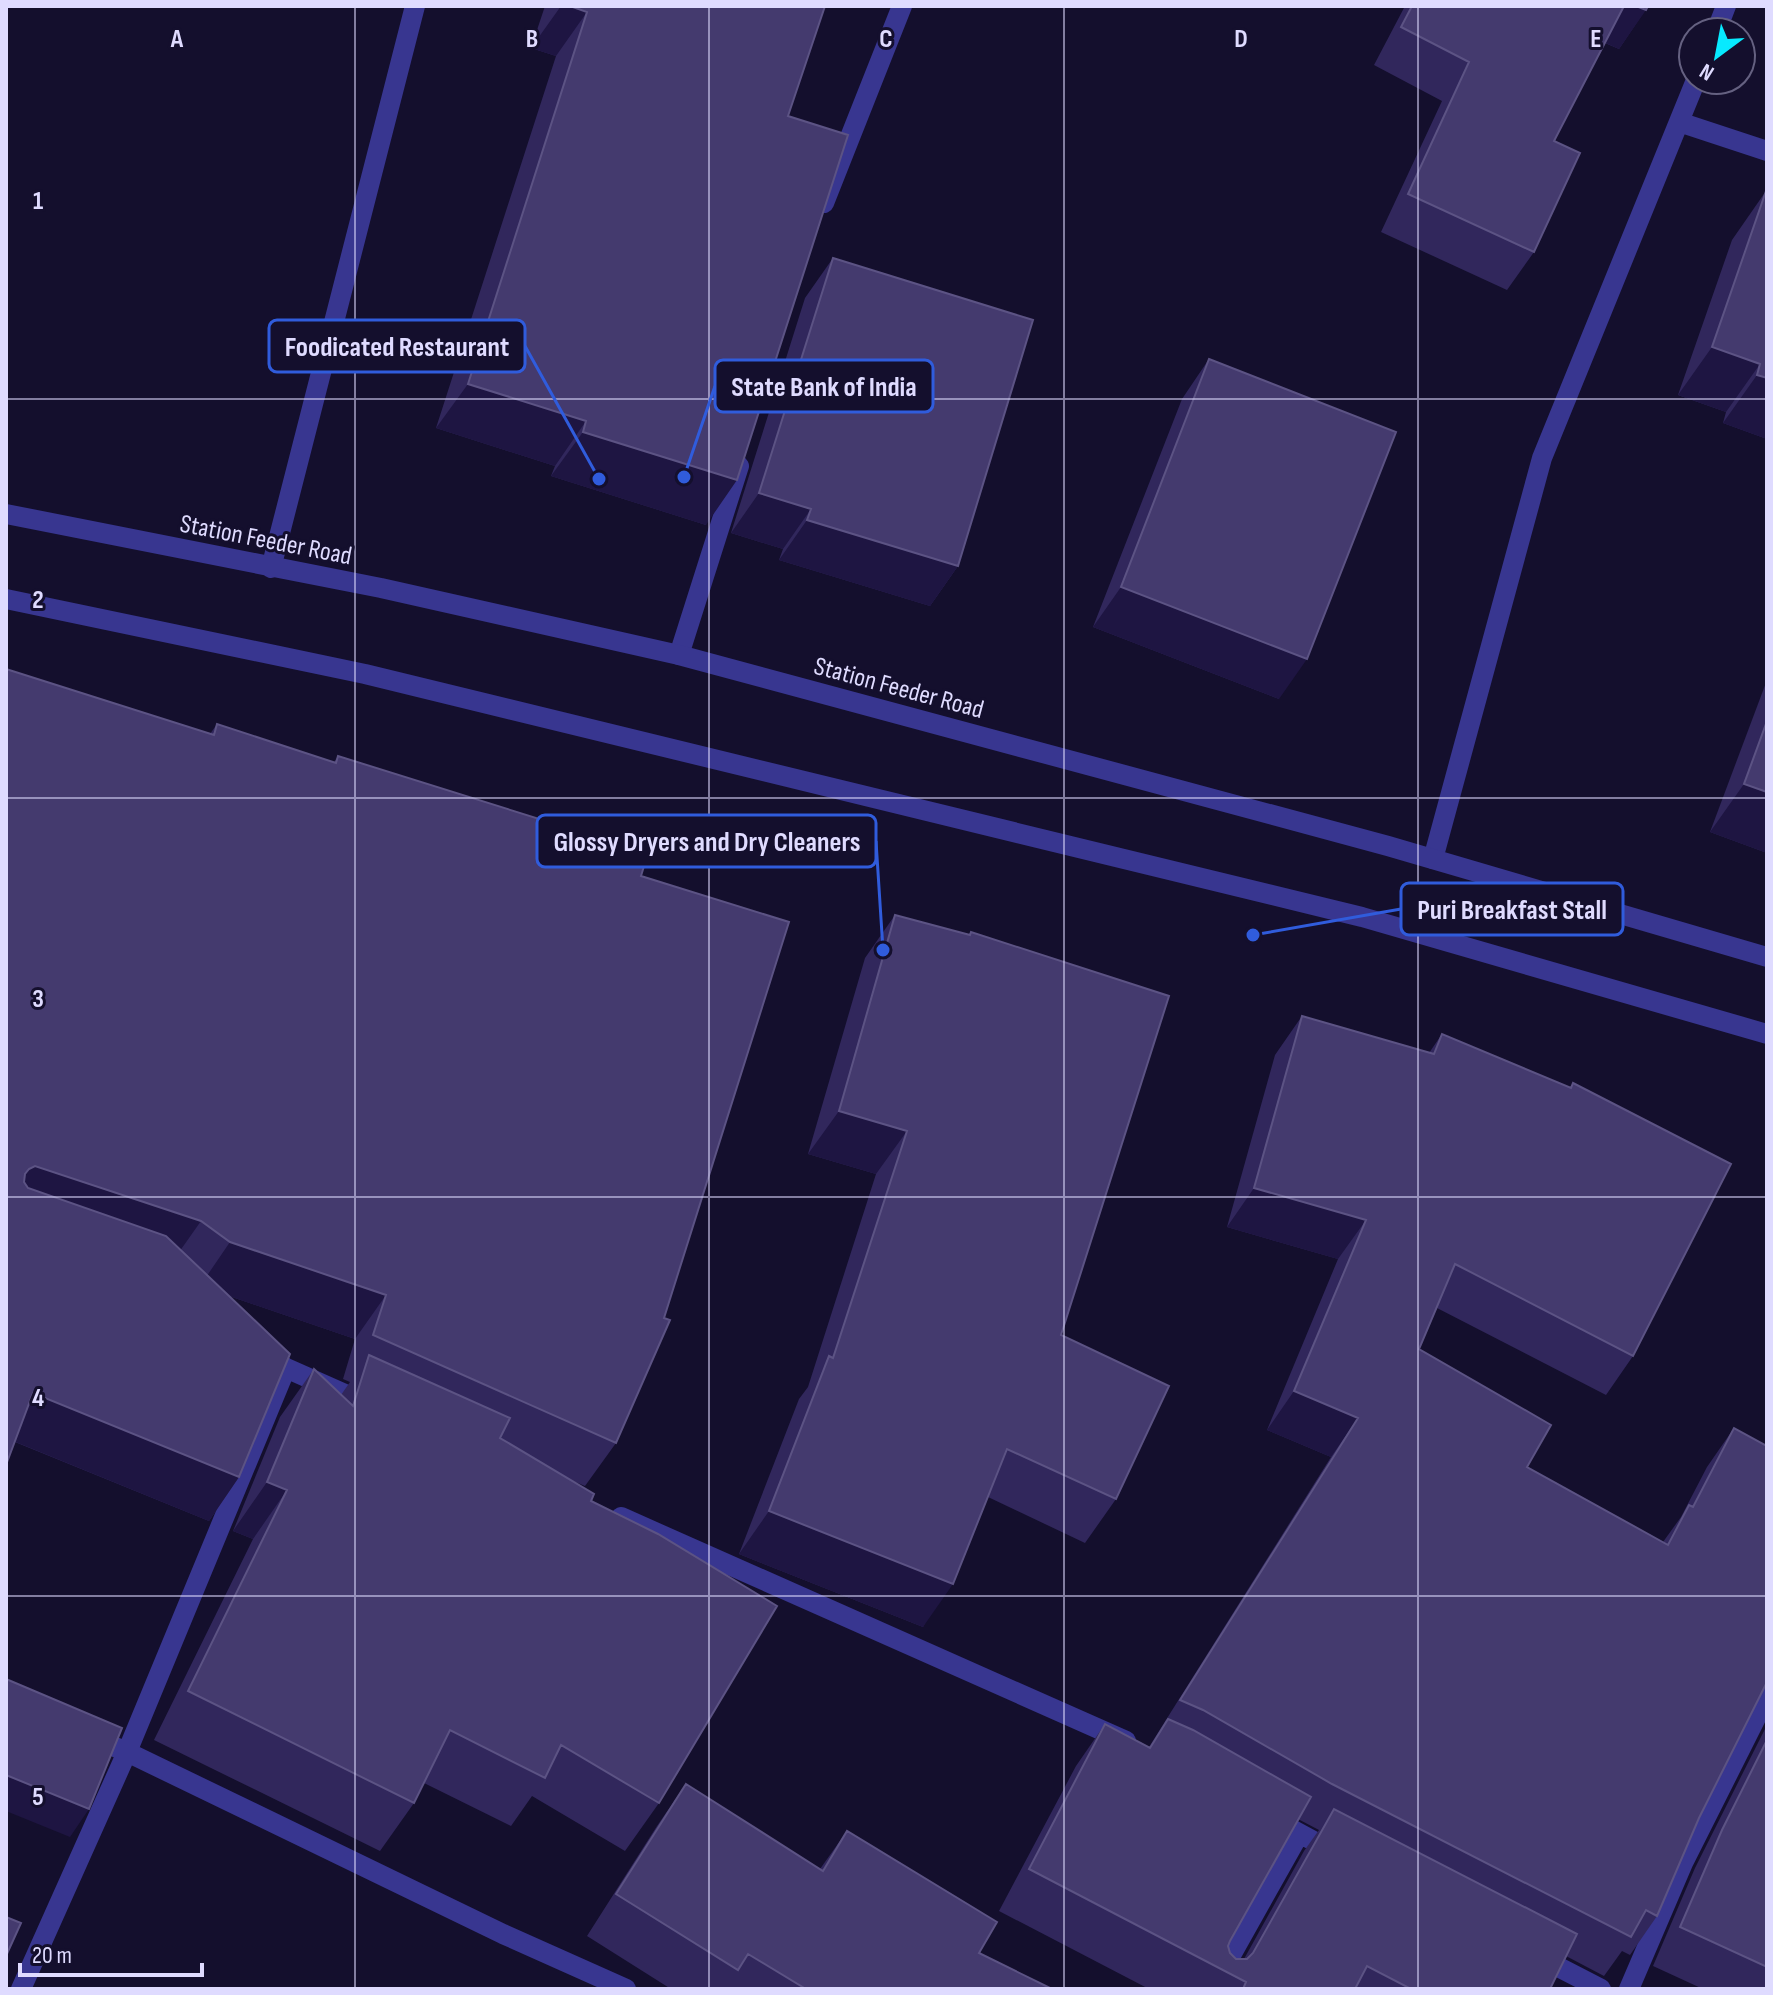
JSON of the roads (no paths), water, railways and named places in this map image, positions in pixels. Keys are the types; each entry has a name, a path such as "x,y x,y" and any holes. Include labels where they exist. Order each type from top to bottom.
{"street":[{"path":"271,568 415,6"},
{"path":"815,226 902,6"},
{"path":"1433,859 1542,458 1690,96"},
{"path":"1679,122 1767,151"},
{"path":"679,655 744,448"},
{"name":"Station Feeder Road","path":"6,514 381,588 679,655 1433,859 1767,957"},
{"path":"6,599 365,674 1362,917 1767,1034"},
{"path":"250,1341 286,1368 387,1413"},
{"path":"21,1989 127,1752 286,1368"},
{"path":"604,1509 1140,1747"},
{"path":"1629,1989 1683,1863 1767,1696"},
{"path":"73,1729 127,1752 503,1934 626,1989"},
{"path":"1260,1811 1353,1862"},
{"path":"1212,1989 1299,1834"},
{"path":"1518,1947 1601,1989"}],"place":[{"name":"State Bank of India","path":"684,477"},
{"name":"Foodicated Restaurant","path":"599,479"},
{"name":"Puri Breakfast Stall","path":"1253,935"},
{"name":"Glossy Dryers and Dry Cleaners","path":"883,950"}]}
